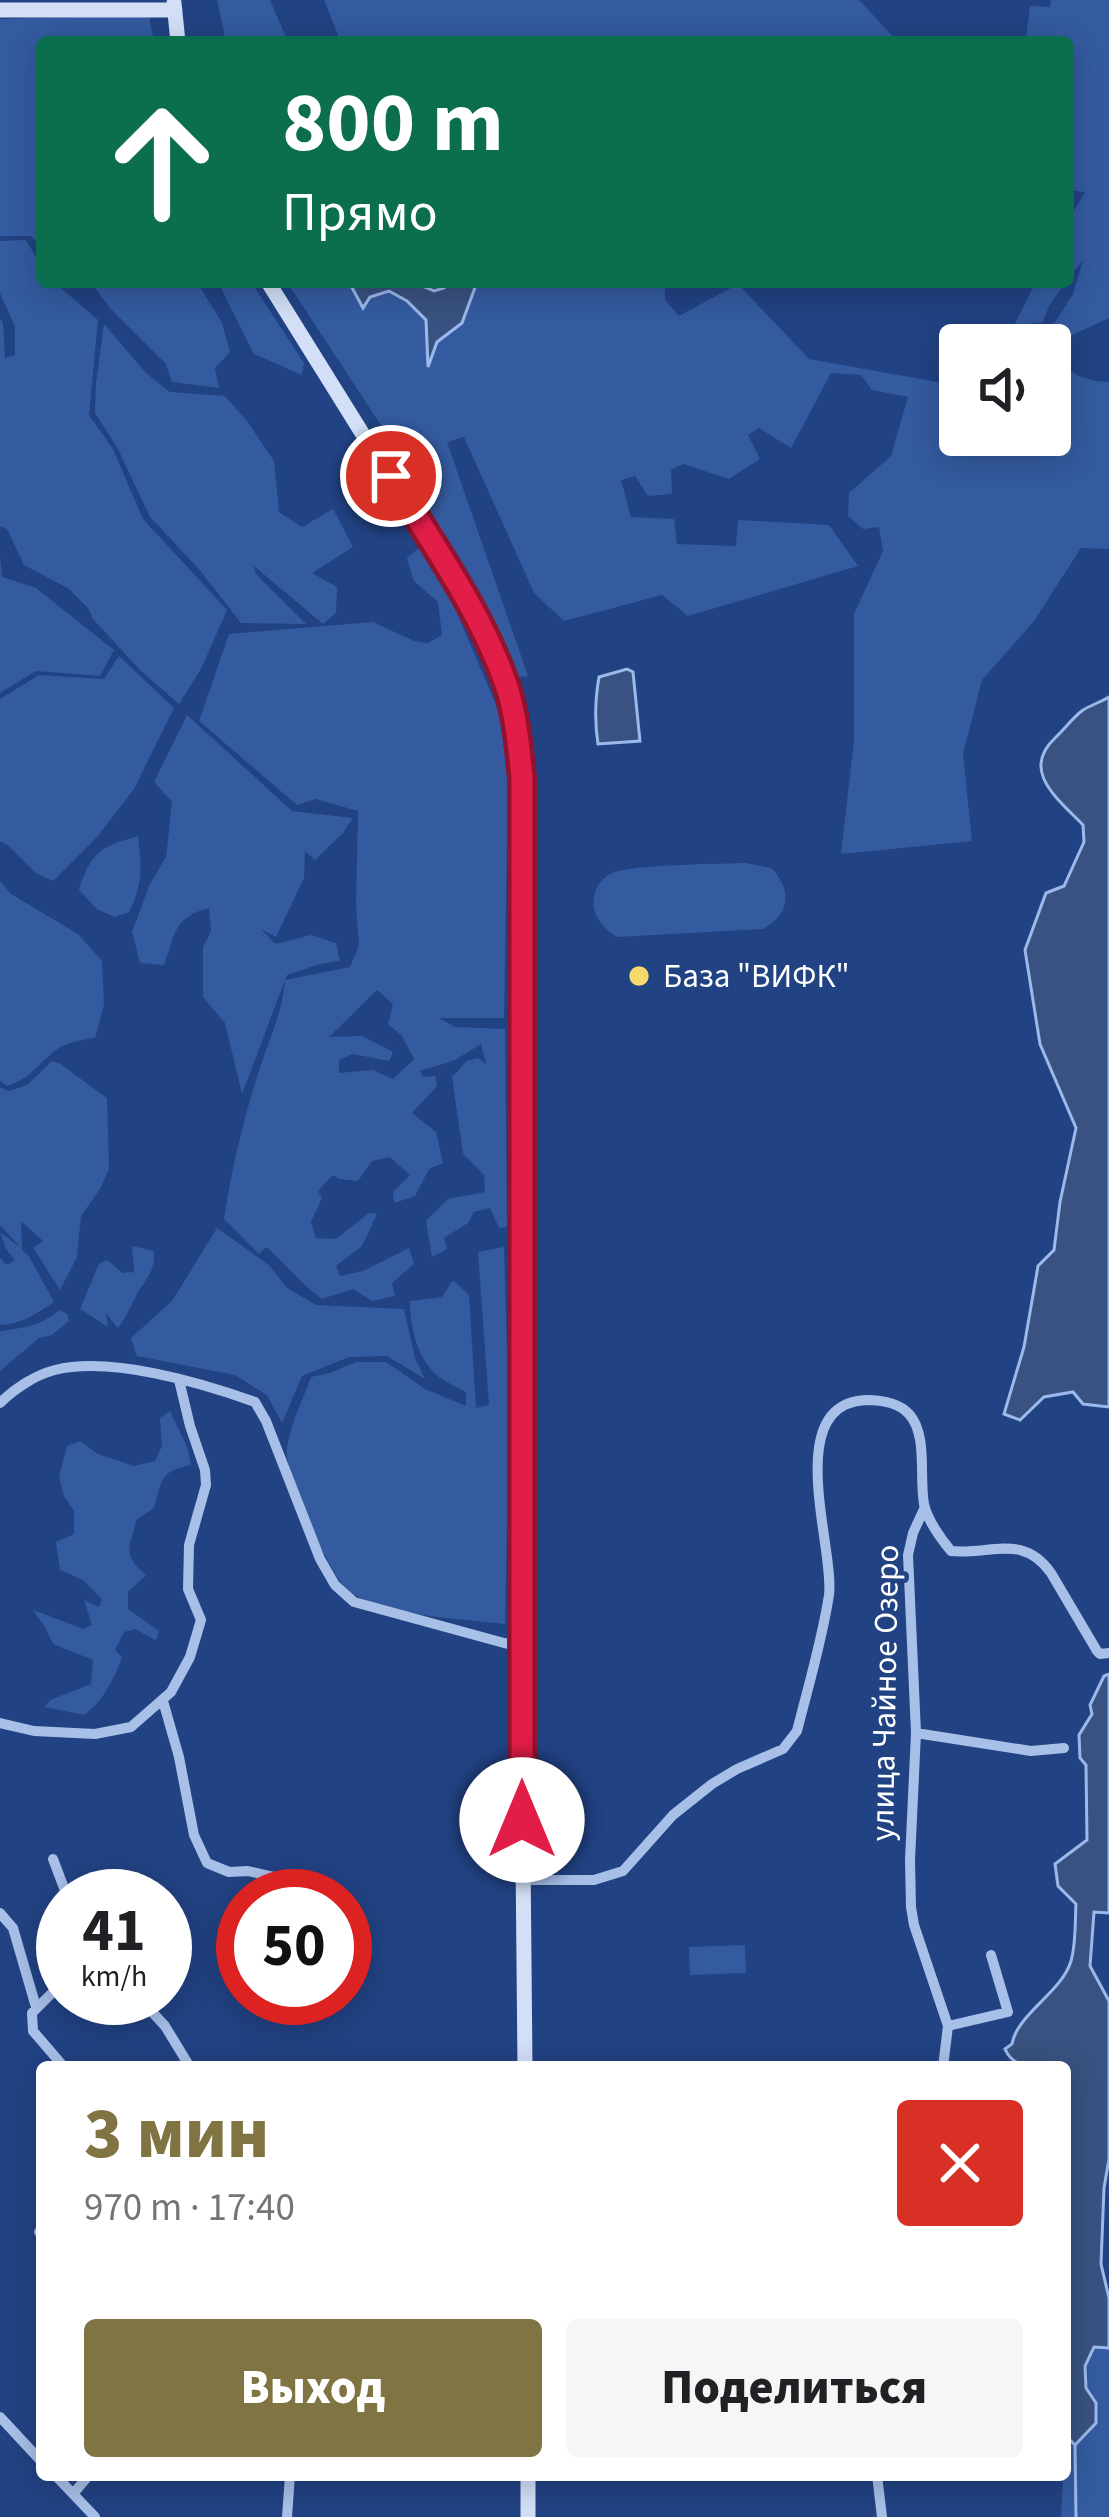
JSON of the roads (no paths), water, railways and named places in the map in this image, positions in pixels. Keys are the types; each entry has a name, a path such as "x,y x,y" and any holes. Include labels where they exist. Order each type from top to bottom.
{"main road":[{"path":"0,10 174,5 177,36"},
{"path":"272,288 485,636 508,691 517,730 522,778 525,2061"},
{"path":"528,2481 528,2517"}],"street":[{"path":"0,1403 11,1391 52,1370 87,1366 142,1371 211,1386 255,1402 335,1585 354,1602 521,1646"},
{"path":"0,1723 34,1731 95,1734 131,1727 171,1692 190,1657 201,1620 188,1589 189,1545 206,1485 179,1380"},
{"path":"522,1880 594,1880 623,1871 686,1804 736,1769 783,1749 796,1731 830,1591 816,1462 821,1435 833,1414 850,1402 868,1400 891,1402 910,1414 919,1438 924,1509"},
{"name":"улица Чайное Озеро","path":"924,1509 952,1551 1015,1546 1044,1563 1097,1651 1109,1653"},
{"name":"улица Чайное Озеро","path":"924,1509 908,1555 916,1732 911,1907 948,2026 944,2061"},
{"path":"163,1701 194,1834 207,1864 221,1869"},
{"path":"916,1732 1031,1751 1064,1748"},
{"path":"53,1858 57,1869"},
{"path":"0,1913 14,1928 36,2007 34,2031 59,2061"},
{"path":"948,2026 1008,2012 991,1955"},
{"path":"164,2025 186,2061"},
{"path":"3,2425 36,2456"},
{"path":"61,2481 95,2517"},
{"path":"73,2494 84,2481"},
{"path":"287,2517 290,2481"},
{"path":"878,2481 882,2517"}],"waterway":[{"path":"1075,2445 1076,2517"}],"place":[{"name":"База \"ВИФК\"","path":"639,976"}]}
